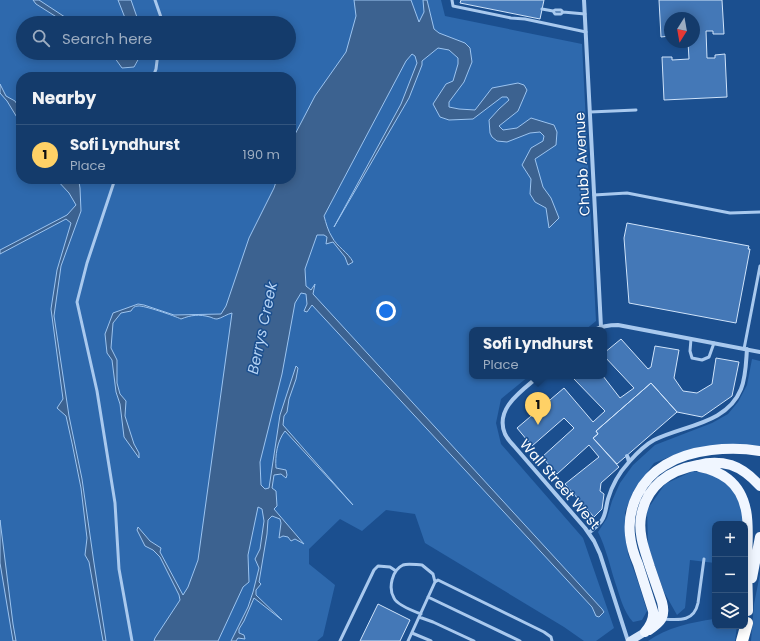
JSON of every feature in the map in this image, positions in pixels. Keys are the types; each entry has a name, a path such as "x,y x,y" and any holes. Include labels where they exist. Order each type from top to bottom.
{"highway":[{"path":"742,641 745,629"}],"main road":[{"path":"658,618 653,610 632,548 630,534 631,514 634,501 641,489 648,479 660,468 669,462 683,457 698,453 722,450 738,449 760,451"},
{"path":"646,632 650,625 663,615 663,606 643,545 641,533 641,522 645,505 653,490 666,477 680,470 705,463 726,464 735,467 745,472 760,486"},
{"path":"680,470 699,467 715,471 732,482 741,494 745,504 747,516 748,593"},
{"path":"748,617 753,574 760,537"},
{"path":"745,641 746,629"}],"street":[{"name":"Chubb Avenue","path":"584,0 601,327"},
{"path":"601,327 618,325 760,352"},
{"path":"589,533 603,519 613,485 629,462 642,449 654,440 713,418 729,408 736,398 743,383 746,349"},
{"name":"Wall Street West","path":"536,379 513,399 505,409 502,420 503,429 514,446 589,533 594,541 629,641"},
{"path":"626,456 629,462"},
{"path":"623,460 629,462"},
{"path":"629,641 646,632"}],"lane":[{"path":"155,0 161,16"},
{"path":"452,0 453,6 586,32"},
{"path":"542,9 553,11 555,14 560,14 563,12 585,14"},
{"path":"155,72 157,60"},
{"path":"590,112 636,110"},
{"path":"113,184 87,262 77,302 97,391 114,503 119,569 132,641"},
{"path":"594,195 627,193 730,213 760,212"},
{"path":"746,349 760,266"},
{"path":"691,339 690,351 692,358 702,360 709,357 714,343"},
{"path":"658,618 682,619 695,613 698,603 704,559"},
{"path":"408,641 420,616 435,582 433,574 422,565 404,564 396,571 391,586 394,599 420,616 474,641"},
{"path":"340,641 374,570 378,566 390,567 396,571"},
{"path":"435,582 438,580 544,632 551,637 552,641"},
{"path":"428,597 520,641"},
{"path":"412,633 431,641"}],"shaded area":[{"path":"0,0 441,0 445,16 582,44 596,321 589,327 469,327 469,379 525,379 501,399 496,423 501,444 583,538 614,628 596,641 584,641 564,627 425,543 415,514 386,510 362,531 340,519 309,549 309,564 335,585 323,636 317,641 0,641"},
{"path":"752,359 760,361 760,446 723,444 682,452 654,463 633,492 625,512 628,554 647,611 642,620 633,622 622,603 606,551 598,532 607,518 612,501 620,483 633,465 655,445 712,423 728,414 738,402 747,385"},
{"path":"693,471 713,475 731,485 742,506 742,521 712,521 712,563 690,560 685,608 677,615 664,592 648,546 647,510 665,484"},
{"path":"760,574 760,641 751,641 754,604"},
{"path":"712,619 712,629 737,629 735,641 648,641 663,632"}],"water":[{"path":"33,0 39,0 63,16 55,16 36,4"},
{"path":"118,0 131,0 137,16 124,16"},
{"name":"Berrys Creek","path":"354,0 411,0 419,22 424,12 423,0 427,0 434,29 439,33 465,43 470,48 472,62 464,82 449,102 449,107 475,110 492,88 518,83 524,85 527,90 518,111 499,126 503,130 517,128 531,118 554,125 557,132 556,145 535,159 543,187 551,198 559,218 549,228 546,208 535,202 530,194 531,179 522,165 531,148 543,141 544,136 540,132 530,133 507,142 497,141 490,133 489,120 509,100 507,97 502,97 473,119 449,120 440,117 433,104 446,84 453,81 458,64 458,58 449,50 438,48 422,61 422,65 409,98 334,227 401,104 417,63 415,56 412,54 406,61 324,216 328,230 334,241 353,262 348,265 345,257 333,242 326,244 327,237 324,235 317,235 305,269 306,286 311,290 315,284 313,294 604,612 599,617 596,616 592,607 312,305 307,312 304,311 307,304 306,294 301,293 295,303 282,374 260,462 261,485 265,489 269,488 280,415 296,366 298,368 296,379 289,399 287,412 284,416 283,425 353,505 285,431 278,444 276,468 286,470 287,475 286,478 281,474 274,475 272,488 276,491 277,506 274,509 304,544 295,539 291,541 288,537 283,536 279,538 281,523 280,519 272,516 268,520 259,582 261,584 256,590 256,595 282,620 254,598 239,629 239,633 244,635 245,639 238,638 236,641 231,641 248,607 259,568 255,559 260,549 264,521 262,509 258,507 248,555 249,582 243,587 218,641 154,641 180,600 179,595 160,557 153,550 145,546 137,530 138,527 150,541 161,548 160,552 183,595 188,587 198,560 232,313 217,319 199,315 181,319 166,313 137,306 131,311 121,313 113,323 111,348 117,360 117,383 120,394 126,401 125,416 134,444 139,453 139,458 124,437 112,360 107,353 105,334 113,313 138,304 174,315 221,314 226,306 249,238 275,184 296,184 296,132 315,96 346,52 356,16"},
{"path":"116,60 138,60 134,67 122,68"},
{"path":"0,84 6,96 16,103 16,116 7,101 0,93"},
{"path":"61,184 79,184 81,211 61,266 54,316 69,416 82,479 106,641 103,641 89,562 85,555 87,538 81,488 72,443 66,416 57,408 63,399 51,309 57,270 71,223 66,219 0,254 0,250 67,215 76,205 69,193"},
{"path":"0,520 16,641 13,641 0,563"}],"building":[{"path":"461,0 544,0 540,19 460,3"},
{"path":"659,0 722,0 724,34 713,34 713,31 706,31 707,58 715,58 715,55 725,54 727,97 664,100 662,57 672,57 672,60 689,59 688,48 700,48 700,12 664,12 664,37 661,37"},
{"path":"627,223 749,246 748,249 750,249 736,323 629,303 624,238"},
{"path":"621,339 648,369 651,367 655,346 679,350 674,378 683,391 697,393 712,384 716,358 739,362 732,396 702,417 677,412 651,383 596,431 598,434 593,438 619,467 601,483 600,491 604,494 602,509 594,517 565,484 599,457 589,445 557,474 542,457 574,428 564,418 532,446 517,428 564,388 593,422 605,411 574,379 605,379 620,398 634,388 607,359 607,351"},
{"path":"651,383 677,412 617,464 593,438 598,434 596,431"},
{"path":"378,604 410,620 400,641 360,641"}],"place":[{"name":"Sofi Lyndhurst","path":"538,425"}]}
